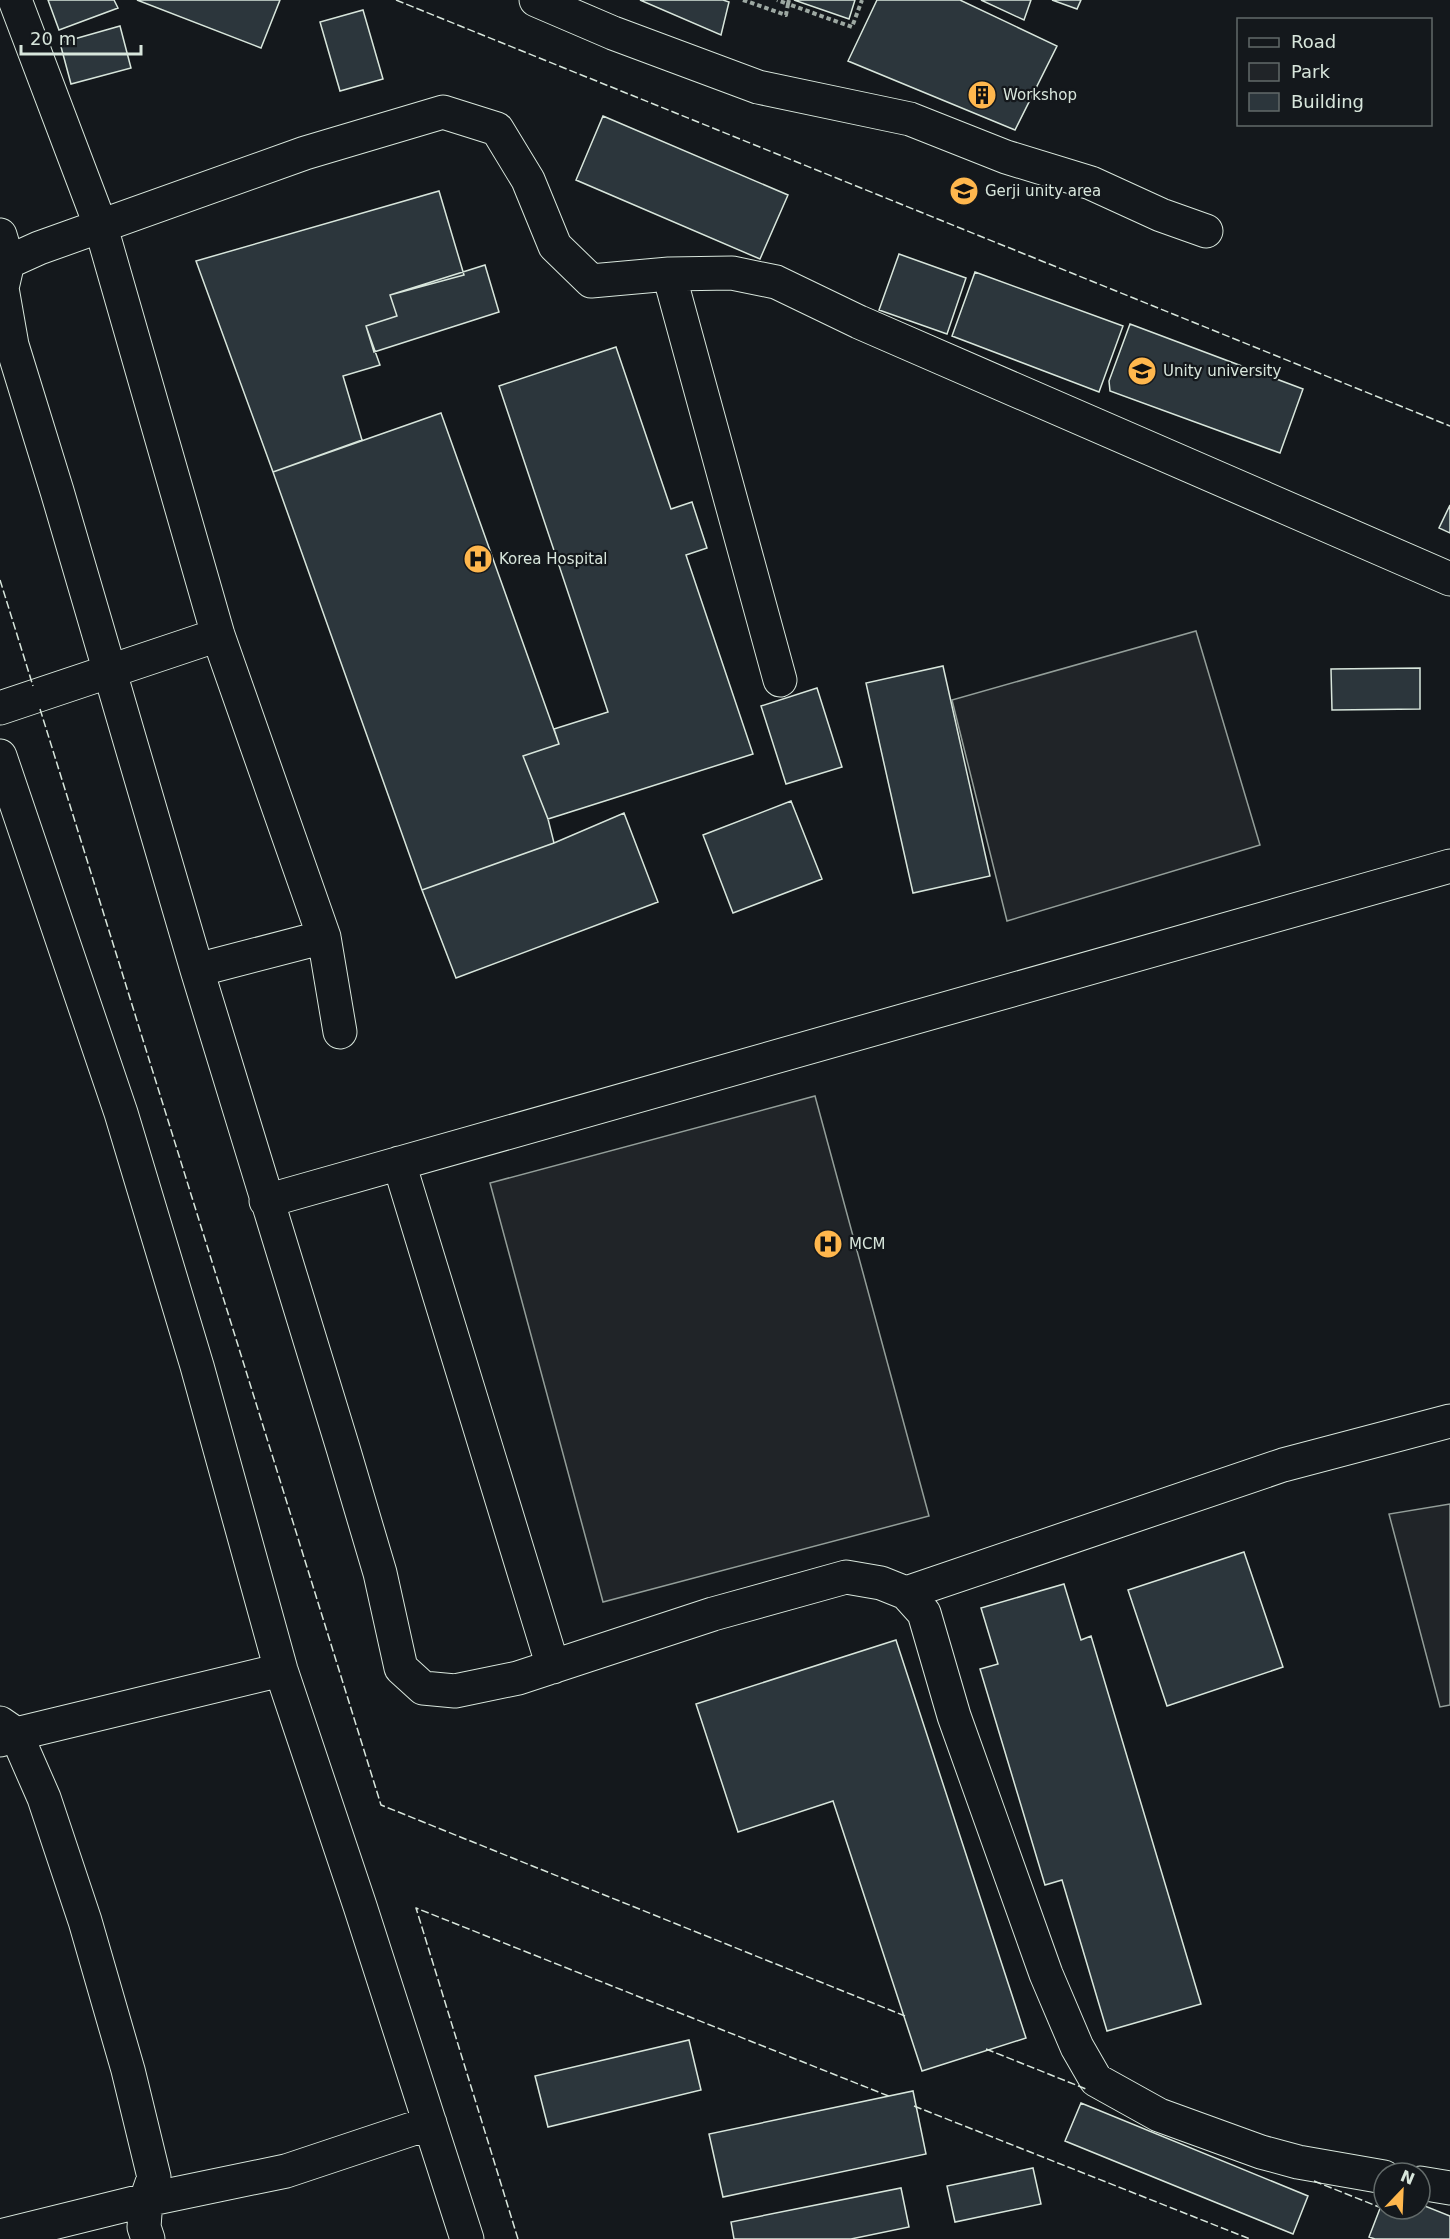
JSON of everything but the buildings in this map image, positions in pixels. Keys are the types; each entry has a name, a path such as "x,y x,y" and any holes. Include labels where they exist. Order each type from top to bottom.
{"street":[{"path":"15,0 101,227 218,635 324,937 340,1032"},
{"path":"536,0 613,33 758,87 910,120 1006,157 1091,183 1206,231"},
{"path":"1372,2175 1298,2162 1260,2152 1159,2115 1096,2080 1077,2047 1046,1974 954,1716 924,1614 906,1593 881,1583 846,1577 713,1614 518,1678 455,1691 423,1688 402,1668 370,1539 196,970 12,345 2,288 4,249 39,248 305,153 443,112 497,129 528,180 555,246 591,281 669,273 732,273 776,282 870,326 1450,579"},
{"path":"669,273 780,680"},
{"path":"0,708 218,635"},
{"path":"0,756 121,1113 196,1365 281,1670 467,2239"},
{"path":"266,1201 1450,866"},
{"path":"196,970 324,937"},
{"path":"399,1162 553,1667"},
{"path":"906,1593 1283,1465 1450,1421"},
{"path":"148,2239 144,2227 146,2200 154,2177 128,2070 85,1921 44,1798 5,1733 281,1670"},
{"path":"0,2236 146,2200 286,2171 430,2123"},
{"path":"1432,2185 1450,2188"}],"path":[{"path":"743,0 786,15 789,2"},
{"path":"777,0 789,2 852,27 862,0"}],"green space":[{"path":"1196,631 1260,845 1007,921 952,700"},
{"path":"815,1096 929,1516 603,1602 490,1183"},
{"path":"1450,1504 1450,1705 1440,1707 1389,1514"}],"fence":[{"path":"396,0 1450,426"},
{"path":"0,580 33,686"},
{"path":"40,709 381,1805 905,2016"},
{"path":"518,2239 416,1908 891,2097"},
{"path":"986,2049 1086,2089"},
{"path":"914,2106 1250,2239"},
{"path":"1314,2181 1372,2204"}],"place":[{"name":"Workshop","path":"982,95"},
{"name":"Gerji unity area","path":"964,191"},
{"name":"Unity university","path":"1142,371"},
{"name":"Korea Hospital","path":"478,559"},
{"name":"MCM","path":"828,1244"}]}
